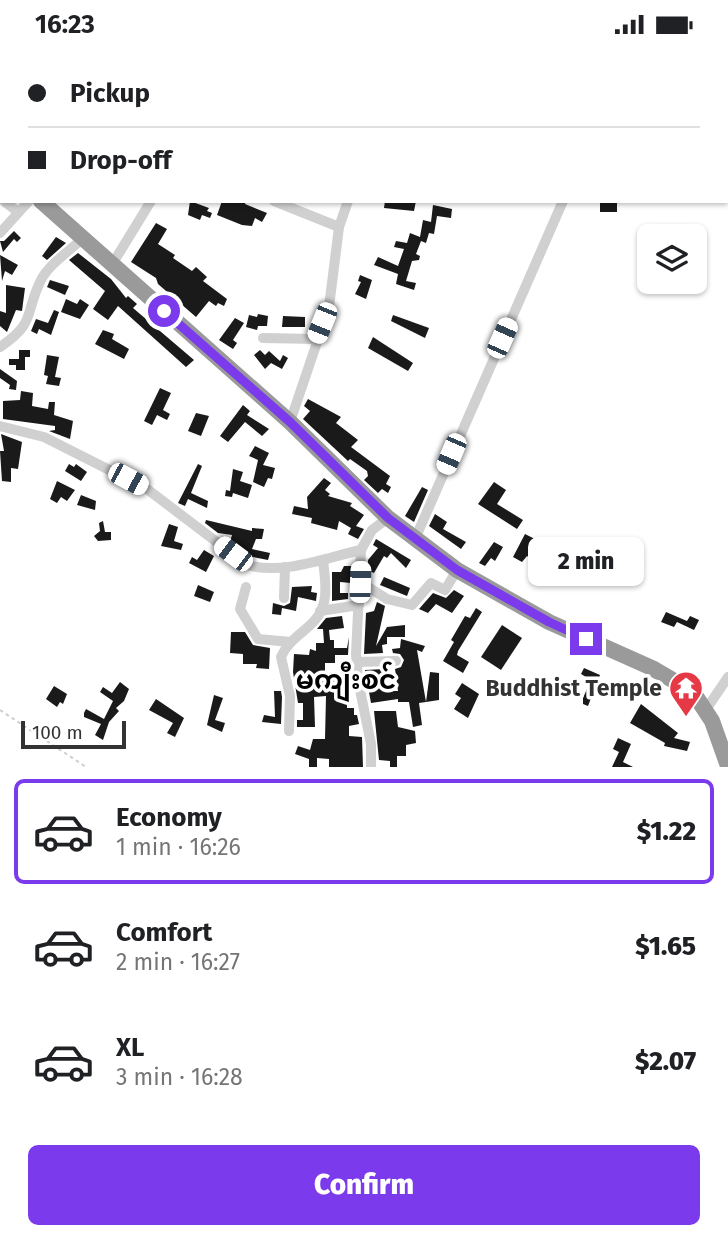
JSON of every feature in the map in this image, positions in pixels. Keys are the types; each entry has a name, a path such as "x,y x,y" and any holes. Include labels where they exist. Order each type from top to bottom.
{"highway":[{"path":"43,203 290,422 388,518 415,539 457,570 569,631 684,685 705,711 727,760"}],"street":[{"path":"6,203 18,212"},
{"path":"0,233 27,203"},
{"path":"113,263 150,203"},
{"path":"279,203 338,227"},
{"path":"290,422 329,307 338,227 347,203"},
{"path":"415,539 562,203"},
{"path":"0,347 19,334 30,319 42,278 83,238"},
{"path":"263,338 316,339"},
{"path":"0,426 44,437 147,489 247,565 261,569 285,567 361,550"},
{"path":"371,767 371,744 357,662 361,550 372,530 388,518"},
{"path":"289,731 290,696 281,657 291,642 317,619 326,587 323,560"},
{"path":"284,598 285,567"},
{"path":"360,582 379,595 412,605 431,583 445,590 457,570"},
{"path":"246,587 240,609 254,633 261,640 291,642"},
{"path":"320,611 359,605"},
{"path":"357,662 396,661"},
{"path":"705,711 728,677"}],"path":[{"path":"0,710 86,767"}],"building":[{"path":"190,203 209,208 207,211 212,213 210,218 202,215 200,220 188,215"},
{"path":"221,203 245,203 267,213 262,222 255,218 252,226 217,215"},
{"path":"385,203 416,203 414,211 384,208"},
{"path":"600,203 617,203 617,212 600,212"},
{"path":"433,205 452,209 451,218 437,216 434,234 429,233 426,243 421,241 416,254 420,256 419,260 412,261 406,281 416,283 414,290 396,284 398,274 374,265 378,257 398,266 404,249 394,247 396,241 407,243 410,233 420,237 423,220 431,222"},
{"path":"156,223 167,229 158,244 192,271 196,267 207,277 203,281 227,299 224,306 218,303 216,306 209,301 196,317 158,284 156,278 131,262"},
{"path":"14,231 21,238 17,242 14,239 3,252 0,241 4,241"},
{"path":"56,237 66,243 47,260 42,256"},
{"path":"78,253 111,279 126,298 128,296 137,304 133,308 194,360 186,367 118,306 108,320 93,309 105,291 69,260"},
{"path":"0,255 18,265 12,275 5,271 2,281"},
{"path":"360,275 372,280 366,299 355,294 361,282 358,281"},
{"path":"50,280 69,286 65,295 47,287"},
{"path":"6,285 25,288 22,311 16,310 7,332 0,326 0,311 6,313"},
{"path":"66,299 77,304 80,299 89,305 80,319 61,312"},
{"path":"54,310 59,312 51,335 39,329 37,334 31,331 36,319 48,323"},
{"path":"258,314 268,316 267,326 258,326 257,330 246,327 249,315 257,317"},
{"path":"393,315 429,328 425,338 391,321"},
{"path":"283,316 305,317 305,327 282,327"},
{"path":"235,318 244,323 233,340 237,343 233,349 219,340"},
{"path":"103,330 114,334 112,339 129,349 124,359 95,344"},
{"path":"373,337 413,363 408,371 368,348"},
{"path":"19,350 30,350 30,357 25,357 25,370 16,370 16,365 9,365 9,359 19,359"},
{"path":"260,350 265,355 269,351 280,361 283,355 288,358 282,369 271,363 265,369 254,355"},
{"path":"47,355 59,357 55,377 61,378 59,386 46,384 48,376 44,375"},
{"path":"0,369 17,381 16,390 9,389 10,385 0,378"},
{"path":"160,388 171,393 163,410 170,414 167,420 157,415 152,425 144,421"},
{"path":"21,391 33,393 32,406 48,409 49,402 55,402 54,415 73,421 70,439 49,431 55,430 55,426 3,419 3,401 20,400"},
{"path":"308,399 341,417 336,423 358,440 351,447 390,476 386,484 391,487 388,493 382,489 378,493 364,480 368,476 367,471 350,459 348,461 303,419 310,411 304,406"},
{"path":"243,405 250,411 247,415 269,429 262,436 245,422 228,442 220,436"},
{"path":"196,413 209,416 201,436 188,431"},
{"path":"1,434 22,442 18,469 11,468 11,482 2,481 0,451 4,451"},
{"path":"255,446 269,453 263,465 275,468 272,479 268,478 264,487 253,482 258,460 249,456"},
{"path":"69,464 74,467 76,464 87,472 81,481 65,471"},
{"path":"198,464 202,466 191,493 208,501 207,508 188,499 185,506 178,503"},
{"path":"233,469 243,472 240,481 252,485 248,498 233,493 232,497 225,496 226,490 230,491"},
{"path":"324,478 331,483 325,490 330,494 328,496 352,503 350,506 364,515 356,526 364,529 358,539 348,534 351,528 339,521 337,530 311,523 312,518 292,514 294,506 308,509 307,497"},
{"path":"57,481 75,490 67,501 61,497 57,503 50,499"},
{"path":"494,482 506,490 497,504 523,520 517,529 478,504"},
{"path":"422,487 428,490 414,522 405,516"},
{"path":"81,495 96,501 95,510 77,505"},
{"path":"435,514 447,522 443,529 466,542 461,549 429,526"},
{"path":"206,520 252,531 252,528 264,529 262,539 256,539 252,549 270,553 268,560 248,556 230,542 232,535 218,533 205,523"},
{"path":"103,521 105,532 111,532 111,540 98,541 94,536 100,531 99,523"},
{"path":"169,524 178,527 174,541 183,544 181,550 161,546"},
{"path":"525,534 537,540 533,545 544,551 538,563 527,556 522,562 513,557"},
{"path":"376,539 411,560 406,568 391,553 387,558 384,556 374,573 368,570 368,560 378,548 373,545"},
{"path":"494,542 503,547 495,561 491,558 485,566 479,563"},
{"path":"204,550 214,556 206,572 189,563 192,557 197,560"},
{"path":"344,566 352,566 351,583 340,582 340,593 348,593 348,599 332,601 332,572 341,572"},
{"path":"384,577 410,588 407,596 380,585"},
{"path":"198,585 214,592 210,602 194,596"},
{"path":"312,586 311,592 317,593 316,601 298,597 296,611 282,608 281,615 272,614 273,603 284,606 290,603 292,587"},
{"path":"454,590 464,596 452,613 436,604 428,613 419,609 433,593 446,598"},
{"path":"377,602 385,606 376,646 387,627 405,625 405,637 387,637 387,644 382,645 383,653 364,654 366,613 374,611"},
{"path":"476,608 482,612 457,655 469,662 463,673 443,661 465,616 470,618"},
{"path":"666,612 687,621 690,616 699,620 694,630 677,622 674,627 661,622"},
{"path":"342,616 344,628 329,630 330,640 334,640 334,648 347,648 349,637 348,655 335,655 335,663 325,663 325,677 342,676 342,685 351,685 352,692 342,692 342,703 347,703 347,708 354,708 354,715 357,715 359,724 349,726 349,736 362,737 363,767 329,767 329,759 317,758 317,767 309,767 309,759 295,754 298,746 310,750 313,739 325,739 326,696 314,697 315,727 297,727 297,720 303,720 303,703 298,703 293,672 294,654 309,655 310,649 316,651 316,643 324,643 323,629 317,629 326,618"},
{"path":"502,625 522,638 501,670 481,657"},
{"path":"231,632 245,632 253,645 270,648 269,669 256,668 257,664 243,664 243,654 230,653"},
{"path":"401,639 425,646 422,652 417,650 426,702 419,703 422,725 413,727 409,702 398,702 398,699 371,703 365,670 385,669 388,691 398,691 395,669 401,667 404,660 400,654 393,653 392,649 400,648"},
{"path":"584,668 600,675 588,706 583,704 583,698 591,680 581,674"},
{"path":"430,672 439,673 439,700 426,702"},
{"path":"120,682 129,689 124,701 116,708 119,711 109,722 103,740 95,735 101,724 84,717 84,713 86,709 104,719 113,701 100,692 103,687 112,693"},
{"path":"462,683 479,694 468,718 454,709 461,698 455,694"},
{"path":"54,686 67,694 63,704 60,702 57,707 46,699"},
{"path":"274,691 281,691 281,724 262,722 264,715 275,717"},
{"path":"214,695 223,698 215,720 225,723 222,732 207,725"},
{"path":"156,699 184,718 175,737 167,733 173,723 149,710"},
{"path":"641,704 678,733 674,738 690,742 687,751 664,746 665,743 630,723"},
{"path":"374,711 396,711 398,727 415,731 416,743 406,745 406,756 397,756 397,767 390,767 390,761 379,760"},
{"path":"618,738 631,744 623,762 633,767 612,767 619,752 613,749"}],"place":[{"name":"Buddhist Temple","path":"686,718"}],"district":[{"name":"မကျီးစင်","path":"346,680"}],"route":[{"path":"164,311 290,422 388,518 457,570 549,622 586,639"}]}
